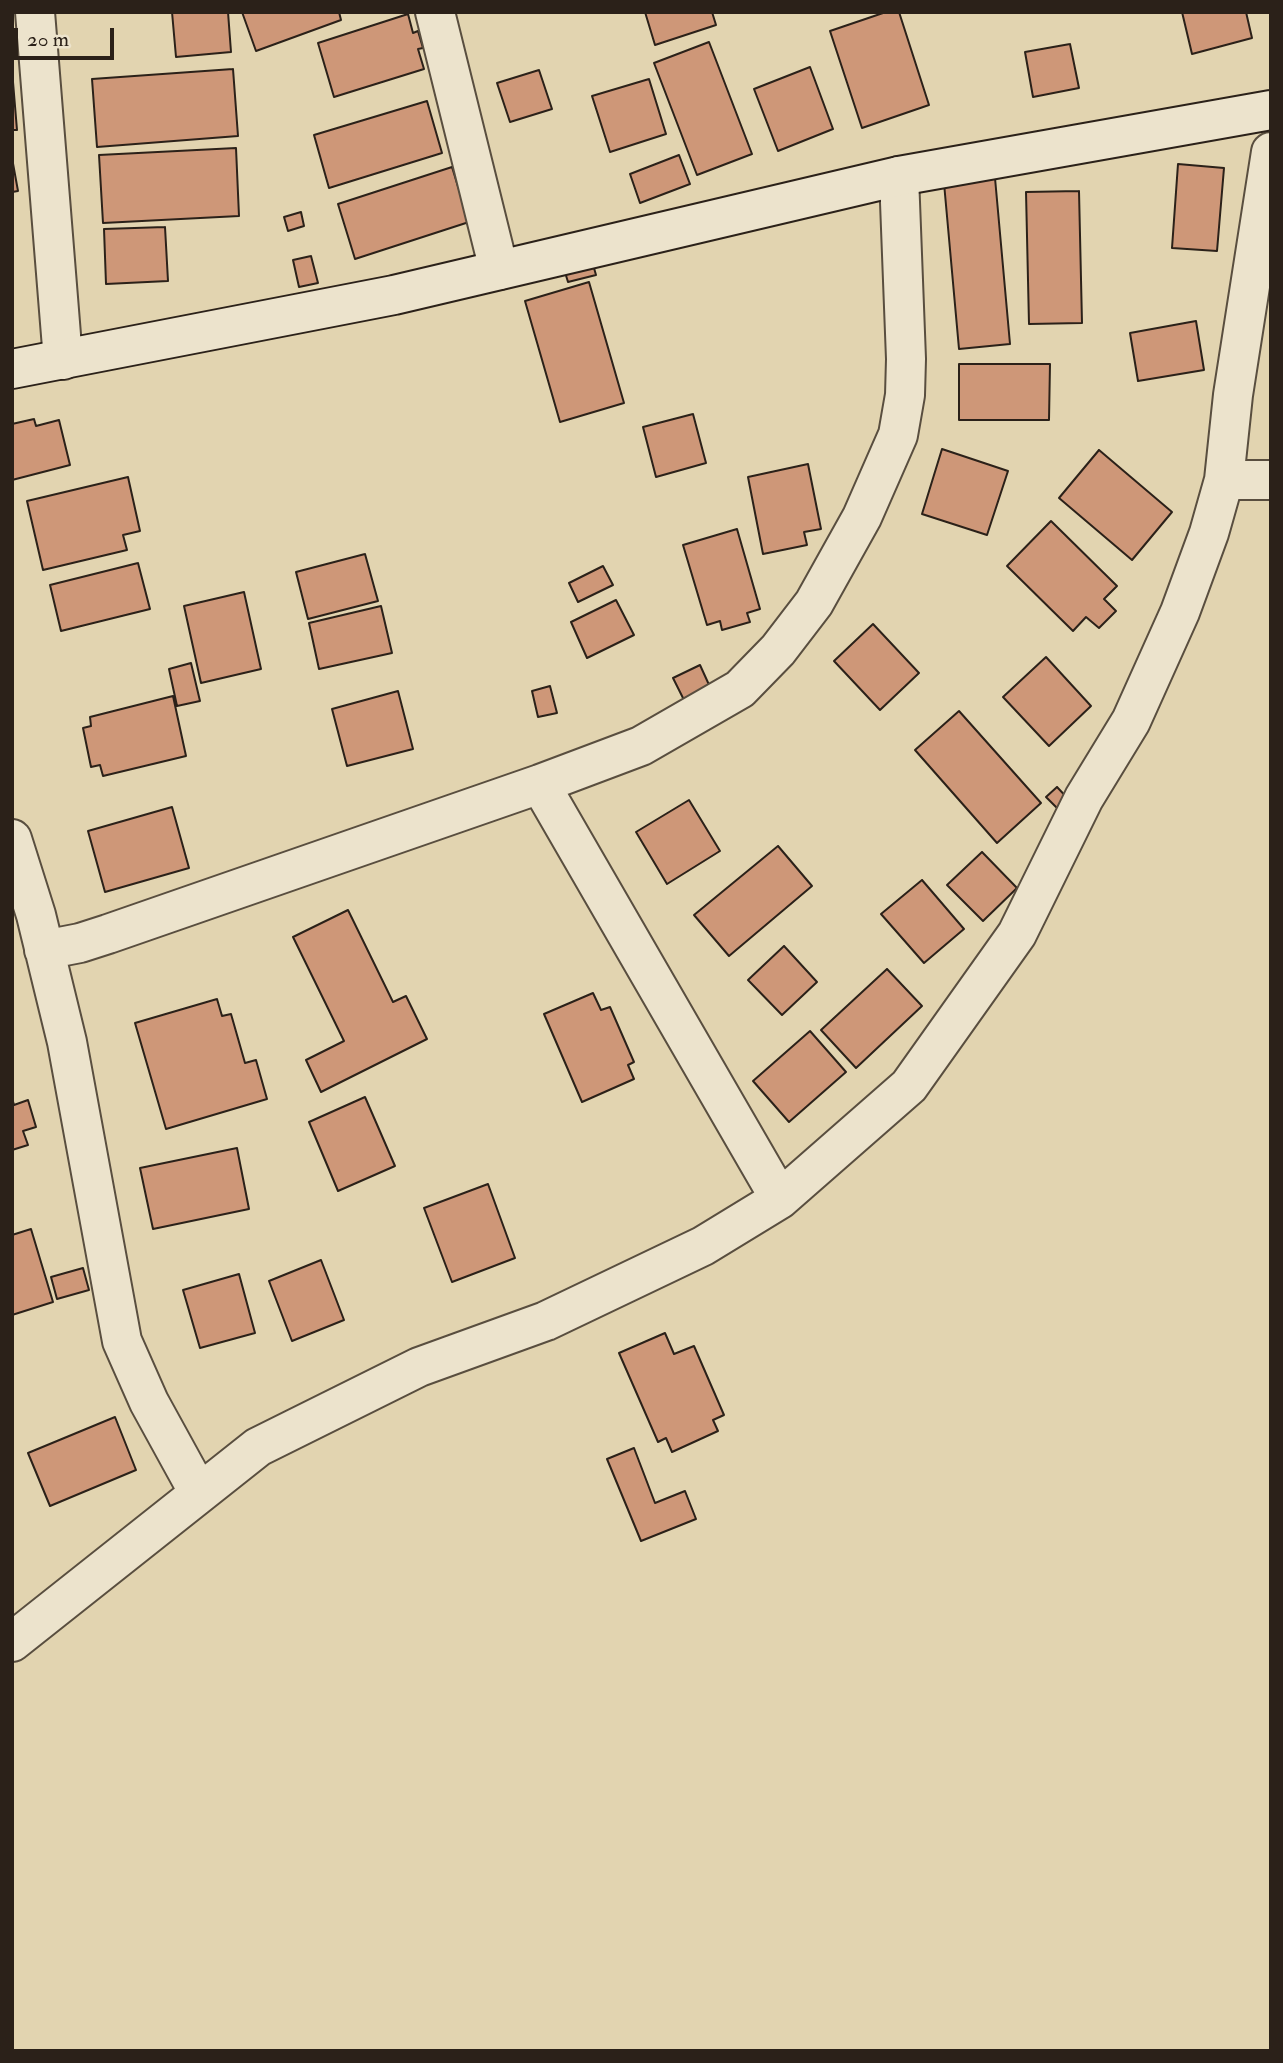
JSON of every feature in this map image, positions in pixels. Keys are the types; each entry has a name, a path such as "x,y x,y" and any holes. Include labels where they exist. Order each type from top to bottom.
{"street":[{"path":"36,12 62,360"},
{"path":"435,12 499,270"},
{"path":"12,369 394,295 899,176 1271,110"},
{"path":"12,1642 258,1447 419,1367 546,1321 703,1246 780,1199 909,1086 1017,934 1084,799 1131,721 1180,612 1209,533 1224,480 1233,395 1271,152"},
{"path":"44,950 108,934 540,784 641,746 740,689 778,650 814,603 862,517 898,435 905,395 906,359 899,176"},
{"path":"1224,480 1271,480"},
{"path":"540,784 780,1199"},
{"path":"12,839 24,872 67,1042 122,1341 149,1402 199,1493"}],"building":[{"path":"172,12 228,12 231,52 176,57"},
{"path":"242,12 339,12 341,20 256,51"},
{"path":"645,12 712,12 716,25 655,45"},
{"path":"886,12 899,12 929,105 862,128 830,31"},
{"path":"1182,12 1246,12 1252,38 1192,54"},
{"path":"408,14 413,33 418,31 423,48 418,49 424,69 334,97 318,43"},
{"path":"709,42 752,154 697,175 654,63"},
{"path":"1070,44 1079,88 1033,97 1025,52"},
{"path":"810,67 833,129 778,151 754,89"},
{"path":"233,69 238,136 97,147 92,79"},
{"path":"12,70 17,130 12,130"},
{"path":"539,70 552,109 510,122 497,83"},
{"path":"649,79 666,134 610,152 592,96"},
{"path":"427,101 442,153 329,188 314,135"},
{"path":"236,148 239,216 103,223 99,155"},
{"path":"679,155 690,184 640,203 630,174"},
{"path":"12,158 18,191 12,192"},
{"path":"1178,164 1224,168 1217,251 1172,248"},
{"path":"452,167 469,222 355,259 338,204"},
{"path":"995,178 1010,344 959,349 944,183"},
{"path":"1079,191 1082,323 1029,324 1026,192"},
{"path":"301,212 304,226 288,231 284,217"},
{"path":"165,227 168,281 106,284 104,229"},
{"path":"311,256 318,283 299,287 293,260"},
{"path":"592,261 596,275 568,282 564,269"},
{"path":"589,282 624,403 560,422 525,301"},
{"path":"1196,321 1204,370 1138,381 1130,333"},
{"path":"959,364 1050,364 1049,420 959,420"},
{"path":"693,414 706,463 656,477 643,427"},
{"path":"34,419 36,426 59,420 70,465 12,480 12,424"},
{"path":"942,449 1008,471 987,535 922,514"},
{"path":"1099,450 1172,512 1132,560 1059,498"},
{"path":"808,464 821,529 804,532 807,545 763,554 748,477"},
{"path":"128,477 140,531 123,535 127,550 43,570 27,501"},
{"path":"1051,521 1117,586 1104,599 1116,611 1099,628 1086,617 1073,631 1007,566"},
{"path":"737,529 760,609 747,613 750,622 722,630 720,621 707,625 683,545"},
{"path":"365,554 378,601 308,619 296,572"},
{"path":"138,563 150,609 61,631 50,585"},
{"path":"603,566 613,585 578,602 569,583"},
{"path":"244,592 261,669 201,683 184,606"},
{"path":"616,600 634,635 587,658 571,622"},
{"path":"381,606 392,653 319,669 309,623"},
{"path":"873,624 919,673 880,710 834,661"},
{"path":"1046,657 1091,706 1049,746 1003,697"},
{"path":"191,663 200,701 177,706 169,669"},
{"path":"700,665 710,687 684,700 673,678"},
{"path":"550,686 557,713 538,717 532,691"},
{"path":"398,691 413,749 347,766 332,709"},
{"path":"173,696 186,756 103,776 100,765 91,767 83,728 91,726 90,717"},
{"path":"959,711 1041,803 997,843 915,750"},
{"path":"1057,787 1072,803 1062,813 1046,797"},
{"path":"689,800 720,851 667,884 636,832"},
{"path":"172,807 189,868 105,892 88,831"},
{"path":"778,846 812,886 729,956 694,915"},
{"path":"982,852 1017,888 983,921 947,885"},
{"path":"922,880 964,929 924,963 881,914"},
{"path":"348,910 393,1002 406,996 427,1039 321,1092 306,1060 344,1041 293,937"},
{"path":"784,946 817,982 782,1015 748,980"},
{"path":"887,969 922,1006 856,1068 821,1030"},
{"path":"593,993 601,1010 610,1007 634,1062 628,1065 634,1079 582,1102 544,1014"},
{"path":"217,999 222,1016 231,1014 245,1063 256,1060 267,1099 166,1129 135,1023"},
{"path":"810,1031 846,1072 789,1122 753,1081"},
{"path":"365,1097 395,1166 338,1191 309,1122"},
{"path":"12,1098 14,1105 28,1100 36,1127 23,1131 28,1145 12,1150"},
{"path":"237,1148 249,1209 153,1229 140,1168"},
{"path":"488,1184 515,1258 452,1282 424,1208"},
{"path":"31,1229 53,1302 12,1315 12,1235"},
{"path":"321,1260 344,1320 292,1341 269,1281"},
{"path":"83,1268 89,1290 57,1299 51,1277"},
{"path":"239,1274 255,1333 200,1348 183,1290"},
{"path":"665,1333 674,1354 694,1346 724,1415 713,1420 718,1431 672,1452 666,1438 658,1442 619,1353"},
{"path":"115,1417 136,1470 50,1506 28,1453"},
{"path":"634,1448 655,1503 685,1491 696,1519 641,1541 607,1459"}]}
